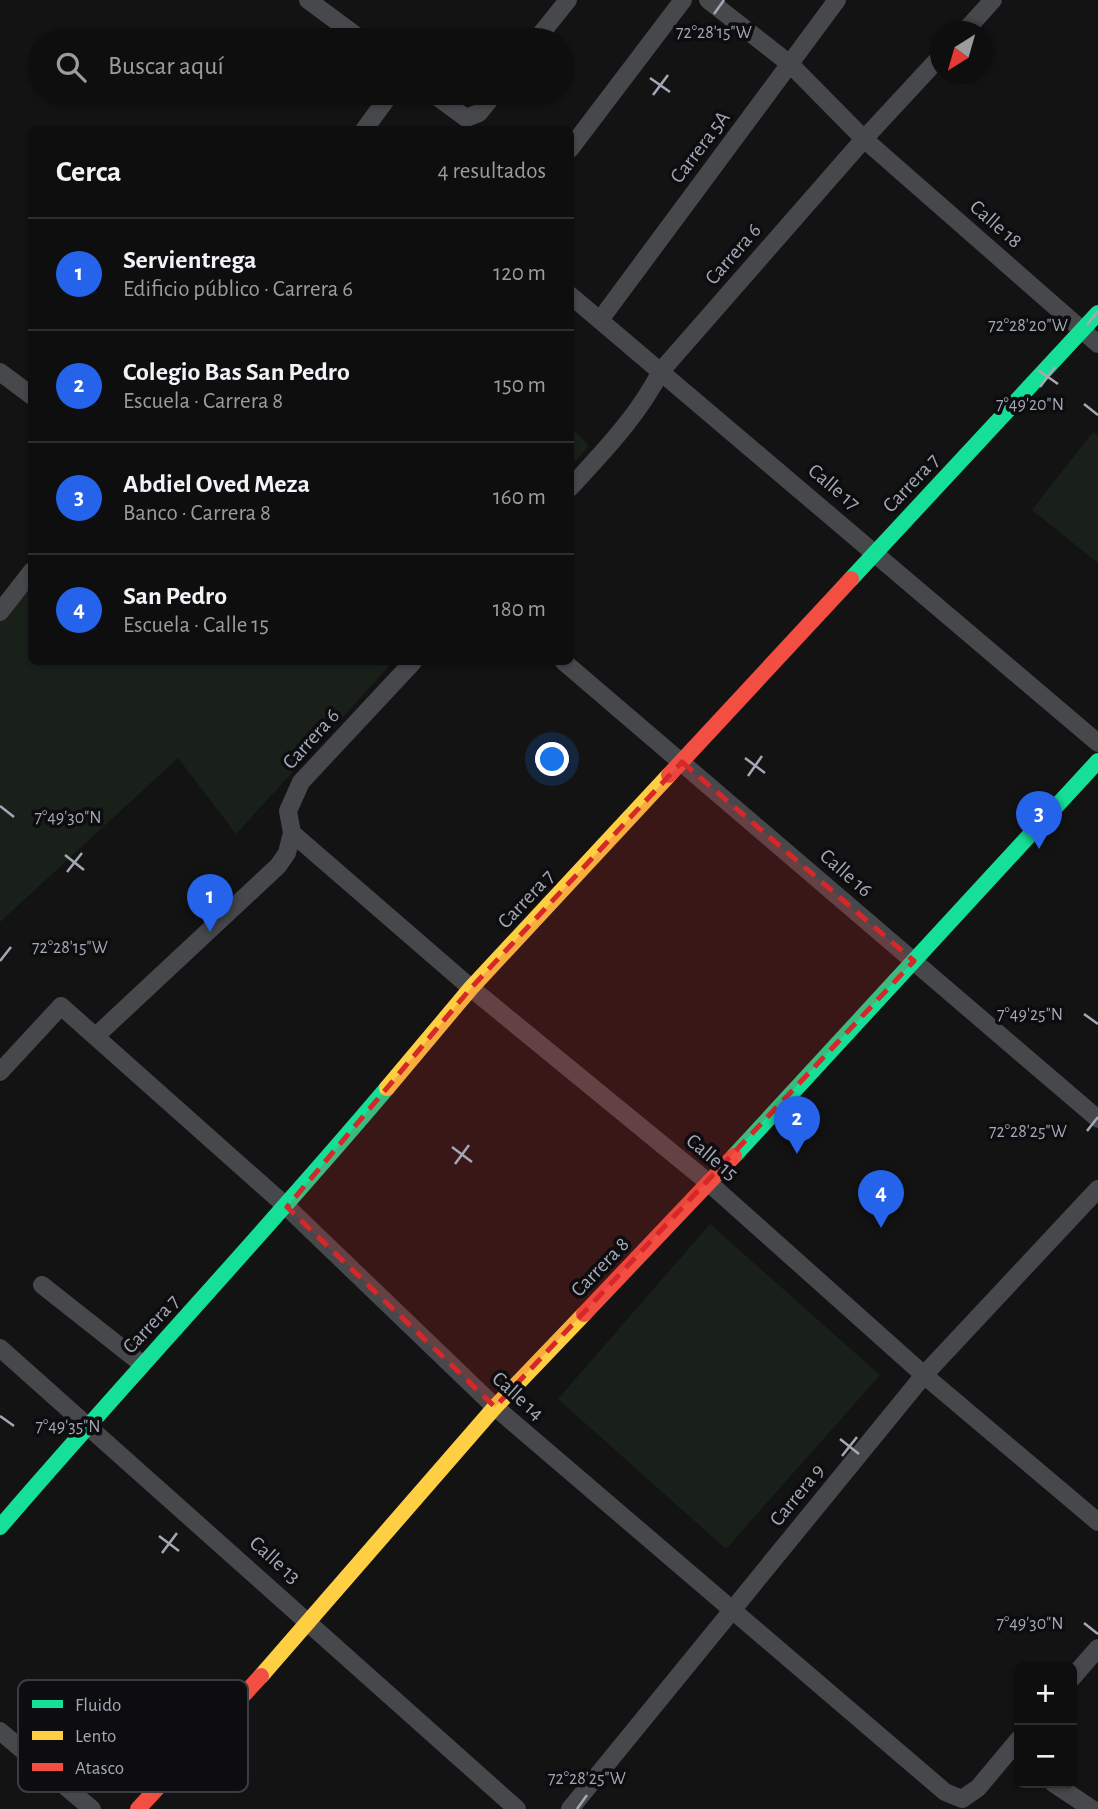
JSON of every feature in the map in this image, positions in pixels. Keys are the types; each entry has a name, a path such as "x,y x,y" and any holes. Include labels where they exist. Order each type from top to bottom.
{"street":[{"path":"308,0 346,28"},
{"path":"546,28 568,0"},
{"path":"574,144 683,0"},
{"name":"Calle 18","path":"708,0 790,64 864,139 1098,344"},
{"name":"Carrera 5A","path":"600,320 837,0"},
{"path":"974,21 993,0"},
{"name":"Carrera 6","path":"574,484 648,397 661,371 864,139 930,68"},
{"path":"367,126 382,105"},
{"path":"448,105 466,118 479,113 485,105"},
{"name":"Calle 17","path":"574,298 1098,743"},
{"name":"Carrera 7","path":"0,1527 88,1424 287,1207 471,988 1098,313"},
{"path":"0,372 28,393"},
{"path":"0,612 28,577"},
{"name":"Carrera 6","path":"97,1035 278,866 287,853 292,833 288,811 300,782 410,665"},
{"name":"Calle 16","path":"568,665 1098,1119"},
{"name":"Carrera 8","path":"248,1690 311,1622 495,1407 709,1183 1098,761"},
{"name":"Calle 15","path":"292,833 471,988 709,1183 924,1375 1098,1522"},
{"name":"Calle 14","path":"0,1072 61,1006 97,1035 287,1207 495,1407 731,1612 945,1792 962,1798 978,1788 1014,1751"},
{"name":"Carrera 9","path":"570,1809 924,1375 1098,1189"},
{"path":"42,1284 142,1364"},
{"name":"Calle 13","path":"0,1348 311,1622 517,1809"},
{"path":"1077,1672 1098,1648"},
{"path":"0,1731 18,1746"},
{"path":"1060,1788 1092,1809"},
{"path":"72,1792 92,1809"},
{"name":"Carrera 8","path":"138,1809 154,1792"}],"highlighted area":[{"path":"682,762 914,961 495,1407 287,1207 471,988"}],"shaded area":[{"path":"574,430 589,446 574,463"},
{"path":"1093,432 1098,436 1098,563 1032,510"},
{"path":"28,585 28,665 390,665 236,834 178,758 0,922 0,618"},
{"path":"710,1224 880,1375 726,1549 558,1399"}],"traffic: fast":[{"path":"851,579 1098,313"},
{"path":"734,1156 1098,761"},
{"path":"0,1527 387,1088"}],"traffic: slow":[{"path":"387,1088 471,988 669,775"},
{"path":"261,1676 495,1407 584,1314"}],"traffic: jam":[{"path":"669,775 851,579"},
{"path":"584,1314 734,1156"},
{"path":"248,1690 261,1676"},
{"path":"138,1809 154,1792"}],"place":[{"name":"Abdiel Oved Meza","path":"1039,849"},
{"name":"Servientrega","path":"210,932"},
{"name":"Colegio Bas San Pedro","path":"797,1154"},
{"name":"San Pedro","path":"881,1228"}]}
